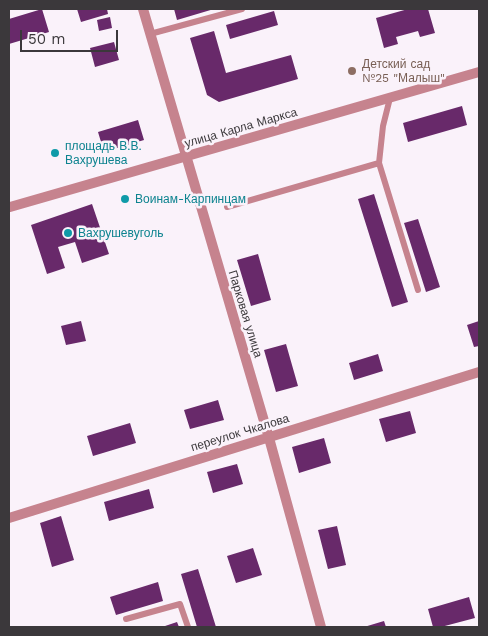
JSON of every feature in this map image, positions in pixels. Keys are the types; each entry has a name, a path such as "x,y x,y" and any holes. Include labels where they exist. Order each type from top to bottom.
{"street":[{"name":"Парковая улица","path":"143,9 269,438 321,627"},
{"name":"улица Карла Маркса","path":"10,207 479,72"},
{"name":"переулок Чкалова","path":"9,518 479,372"}],"lane":[{"path":"150,34 242,9"},
{"path":"390,98 383,126 379,163 418,290"},
{"path":"227,208 379,163"},
{"path":"126,619 180,604 188,627"}],"building":[{"path":"42,9 49,32 9,44 9,19"},
{"path":"77,9 107,9 108,14 81,22"},
{"path":"174,9 214,9 177,20"},
{"path":"408,9 428,9 435,33 420,37 418,31 396,37 398,44 384,48 376,18"},
{"path":"274,11 278,25 230,39 226,25"},
{"path":"110,17 112,28 99,31 97,20"},
{"path":"214,31 226,73 291,55 298,79 219,102 207,95 190,38"},
{"path":"114,42 119,60 95,67 90,48"},
{"path":"462,106 467,125 408,142 403,123"},
{"path":"138,120 144,140 104,152 98,132"},
{"path":"374,194 408,302 392,307 358,199"},
{"name":"Вахрушевуголь","path":"92,204 109,254 82,263 75,242 58,247 65,268 47,274 31,225"},
{"path":"418,219 440,287 426,292 404,223"},
{"path":"258,254 271,300 251,306 237,260"},
{"path":"81,321 86,341 66,345 61,326"},
{"path":"479,321 479,346 474,347 467,325"},
{"path":"286,344 298,386 276,392 264,350"},
{"path":"378,354 383,371 354,380 349,363"},
{"path":"218,400 224,420 190,429 184,410"},
{"path":"410,411 416,433 386,442 379,419"},
{"path":"130,423 136,443 93,456 87,436"},
{"path":"324,438 331,463 299,473 292,447"},
{"path":"237,464 243,484 213,493 207,472"},
{"path":"149,489 154,508 109,521 104,502"},
{"path":"61,516 74,560 52,567 40,523"},
{"path":"337,526 346,565 328,569 318,530"},
{"path":"253,548 262,575 236,583 227,556"},
{"path":"198,569 216,627 197,627 181,574"},
{"path":"158,582 163,601 116,615 110,597"},
{"path":"469,597 475,618 441,627 433,627 428,609"},
{"path":"384,621 386,627 364,627"},
{"path":"177,622 179,627 162,627"}],"place":[{"name":"Детский сад №25 \"Малыш\"","path":"352,71"},
{"name":"площадь В.В. Вахрушева","path":"55,153"},
{"name":"Воинам-Карпинцам","path":"125,199"},
{"name":"Вахрушевуголь","path":"68,233"}]}
